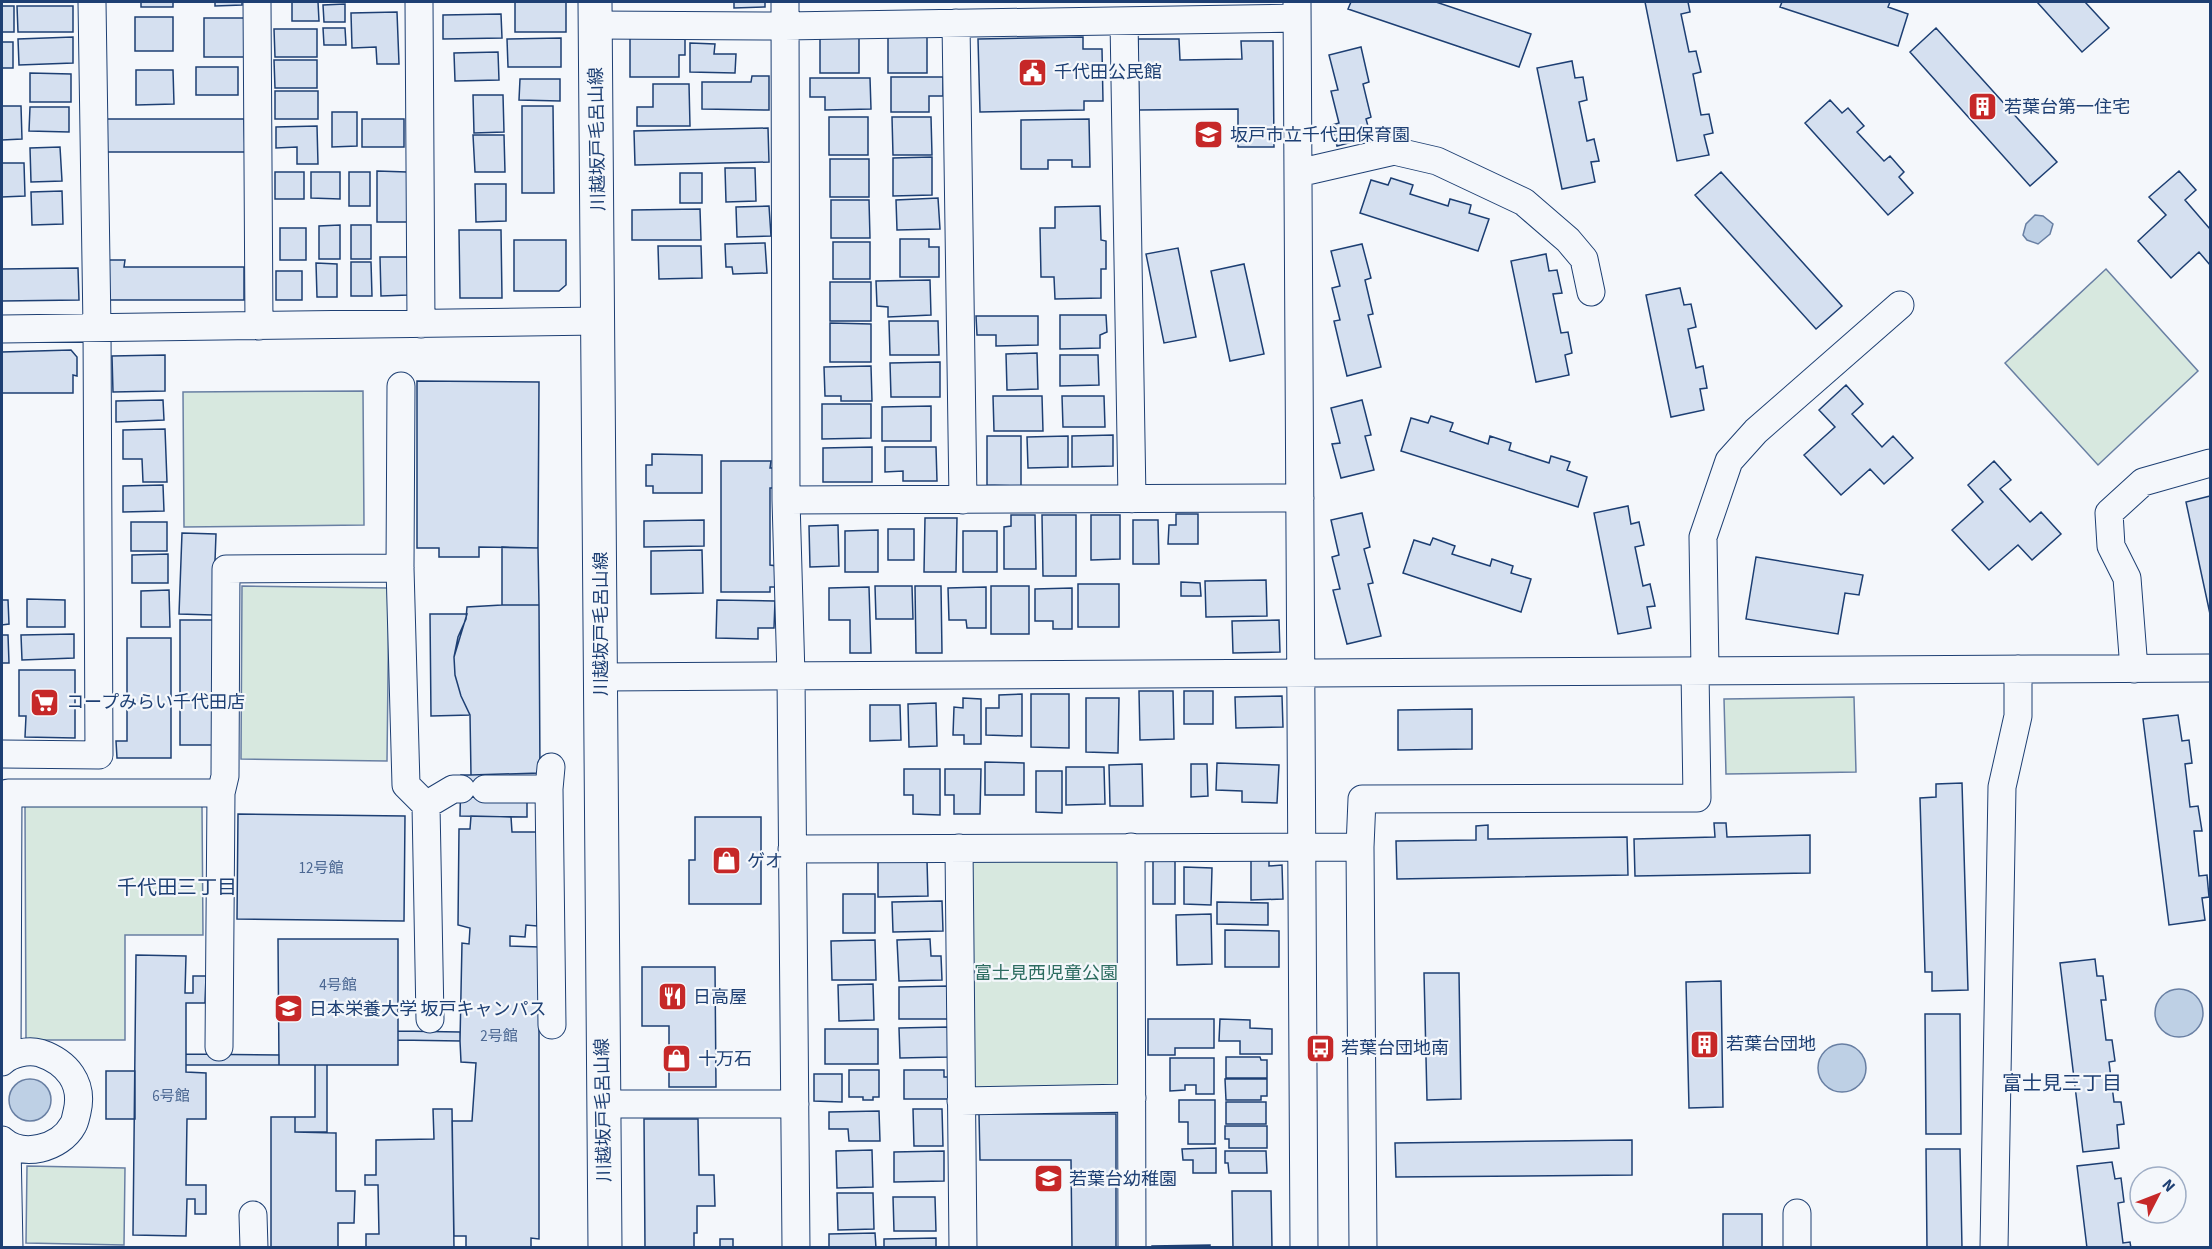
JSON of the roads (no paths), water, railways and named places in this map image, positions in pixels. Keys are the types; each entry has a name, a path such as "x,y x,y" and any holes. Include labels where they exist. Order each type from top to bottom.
{"main road":[{"name":"川越坂戸毛呂山線","path":"596,13 605,1248"}],"street":[{"path":"2,754 99,754 97,328 92,2"},
{"path":"257,2 259,326"},
{"path":"419,2 421,324"},
{"path":"596,13 785,14 956,24 1124,21 1297,10 1304,1248"},
{"path":"785,14 786,500 791,676 796,1248"},
{"path":"1124,21 1132,499"},
{"path":"956,24 963,500"},
{"path":"1298,173 1394,150 1437,161 1524,202 1542,217 1568,240 1584,259 1591,292"},
{"path":"1363,1248 1360,847 1362,799 1697,798 1703,537 1730,461 1756,431 1900,305"},
{"path":"2,329 599,321"},
{"path":"401,386 400,568 406,785 426,805 430,1019"},
{"path":"2134,669 2127,578 2111,546 2109,513 2144,482 2211,463"},
{"path":"786,500 1300,498"},
{"path":"219,1047 221,793 225,776 226,569 400,568"},
{"path":"602,677 2211,668"},
{"path":"1994,1248 2002,787 2018,716 2018,669"},
{"path":"426,805 453,789 473,789 550,778 552,1025"},
{"path":"9,1248 4,1142 32,1150 56,1143 74,1125 80,1101 73,1076 56,1058 32,1051 4,1059 8,793 221,793"},
{"path":"1131,847 1132,1248"},
{"path":"792,849 1360,847"},
{"path":"959,848 963,1248"},
{"path":"961,1101 1132,1098"},
{"path":"603,1104 795,1104"},
{"path":"1797,1213 1797,1248"},
{"path":"253,1215 254,1248"}],"water":[{"path":"2035,215 2043,216 2053,224 2050,234 2038,244 2027,240 2023,235 2026,224"},
{"path":"2174,989 2184,989 2196,996 2203,1008 2203,1018 2196,1030 2184,1037 2174,1037 2159,1026 2155,1018 2155,1008 2166,993"},
{"path":"1837,1044 1847,1044 1859,1051 1866,1063 1866,1073 1859,1085 1847,1092 1837,1092 1822,1081 1818,1073 1818,1063 1829,1048"},
{"path":"30,1079 45,1085 51,1100 45,1115 30,1121 15,1115 9,1100 15,1085"}],"place":[{"name":"千代田公民館","path":"1033,72"},
{"name":"若葉台第一住宅","path":"1983,107"},
{"name":"坂戸市立千代田保育園","path":"1209,135"},
{"name":"コープみらい千代田店","path":"45,702"},
{"name":"ゲオ","path":"726,861"},
{"name":"日高屋","path":"672,997"},
{"name":"日本栄養大学 坂戸キャンパス","path":"288,1009"},
{"name":"若葉台団地","path":"1705,1044"},
{"name":"若葉台団地南","path":"1320,1048"},
{"name":"十万石","path":"677,1059"},
{"name":"若葉台幼稚園","path":"1048,1179"}],"district":[{"name":"千代田三丁目","path":"177,887"},
{"name":"富士見三丁目","path":"2062,1083"}],"park label":[{"name":"富士見西児童公園","path":"1046,973"}]}
